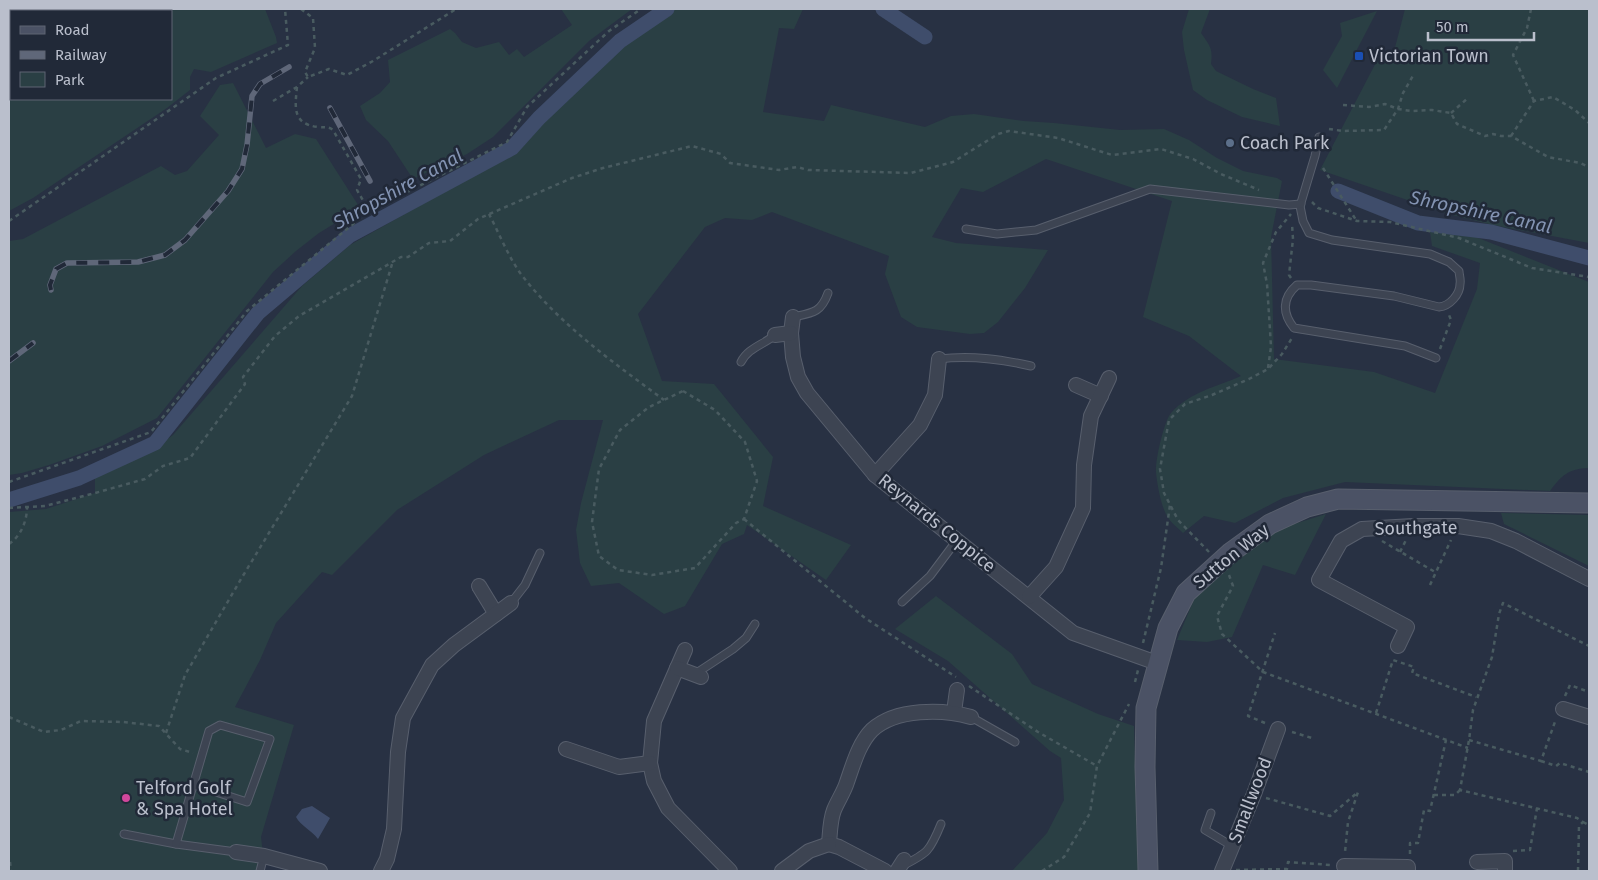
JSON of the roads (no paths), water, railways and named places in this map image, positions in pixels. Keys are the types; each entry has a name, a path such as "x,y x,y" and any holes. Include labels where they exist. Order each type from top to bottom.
{"street":[{"name":"Reynards Coppice","path":"793,317 791,333 793,357 798,377 875,475 1073,633 1149,660"},
{"path":"775,335 791,333"},
{"path":"875,475 920,425 935,395 939,359"},
{"path":"1029,597 1056,567 1083,508 1084,465 1091,416 1109,378"},
{"path":"1076,386 1101,396"},
{"name":"Sutton Way","path":"1148,871 1144,767 1149,660 1186,593 1230,553 1270,524 1307,507 1338,499 1589,503"},
{"name":"Southgate","path":"1398,646 1407,627 1319,580 1341,541 1362,529 1458,526 1491,531 1516,541 1589,580"},
{"path":"479,586 496,614"},
{"path":"381,871 387,859 394,829 398,752 403,718 432,665 454,645 511,604"},
{"path":"685,650 654,721 650,763 654,781 668,808 730,871"},
{"path":"678,668 698,675"},
{"path":"954,712 962,685"},
{"path":"1561,708 1589,718"},
{"path":"829,844 833,811 847,784 852,765 872,730 900,716 936,711 972,716"},
{"name":"Smallwood","path":"1222,870 1254,794 1278,729"},
{"path":"566,749 619,767 650,763"},
{"path":"782,871 809,851 829,844 839,847 885,871"},
{"path":"236,852 264,856 320,871"},
{"path":"1477,862 1505,866"},
{"path":"1344,866 1408,869"}],"lane":[{"path":"1319,138 1301,204 1303,221 1310,233 1332,240 1430,254 1449,262 1459,271 1460,285 1452,302 1440,307 1394,296 1311,285 1297,285 1289,292 1285,306 1287,319 1294,328 1298,329 1406,346 1437,356"},
{"path":"966,229 997,234 1036,230 1150,189 1289,205 1301,204"},
{"path":"793,317 819,310 828,293"},
{"path":"740,362 749,350 775,335"},
{"path":"939,359 985,357 1031,366"},
{"path":"902,602 930,576 957,540"},
{"path":"511,604 525,585 540,553"},
{"path":"698,675 746,638 756,624"},
{"path":"972,716 1015,742"},
{"path":"176,844 209,731 220,725 270,739 247,802 194,785"},
{"path":"1211,813 1205,830 1232,846"},
{"path":"900,866 921,856 933,845 942,824"},
{"path":"124,834 176,844 236,852"},
{"path":"260,871 264,856"}],"water":[{"path":"312,806 330,818 318,839 296,817 302,809"}],"waterway":[{"name":"Shropshire Canal","path":"9,500 79,478 155,443 258,313 349,236 512,148 539,118 620,41 667,9"},
{"name":"Shropshire Canal","path":"883,9 925,37"},
{"name":"Shropshire Canal","path":"1338,191 1418,223 1491,232 1589,258"}],"railway":[{"path":"51,290 50,285 56,269 67,263 138,262 165,255 185,240 228,191 242,169 247,145 252,96 260,84 289,67"},
{"path":"330,108 370,181"},
{"path":"9,361 33,343"}],"place":[{"name":"Victorian Town","path":"1359,56"},
{"name":"Coach Park","path":"1230,143"},
{"name":"Telford Golf & Spa Hotel","path":"126,798"}]}
